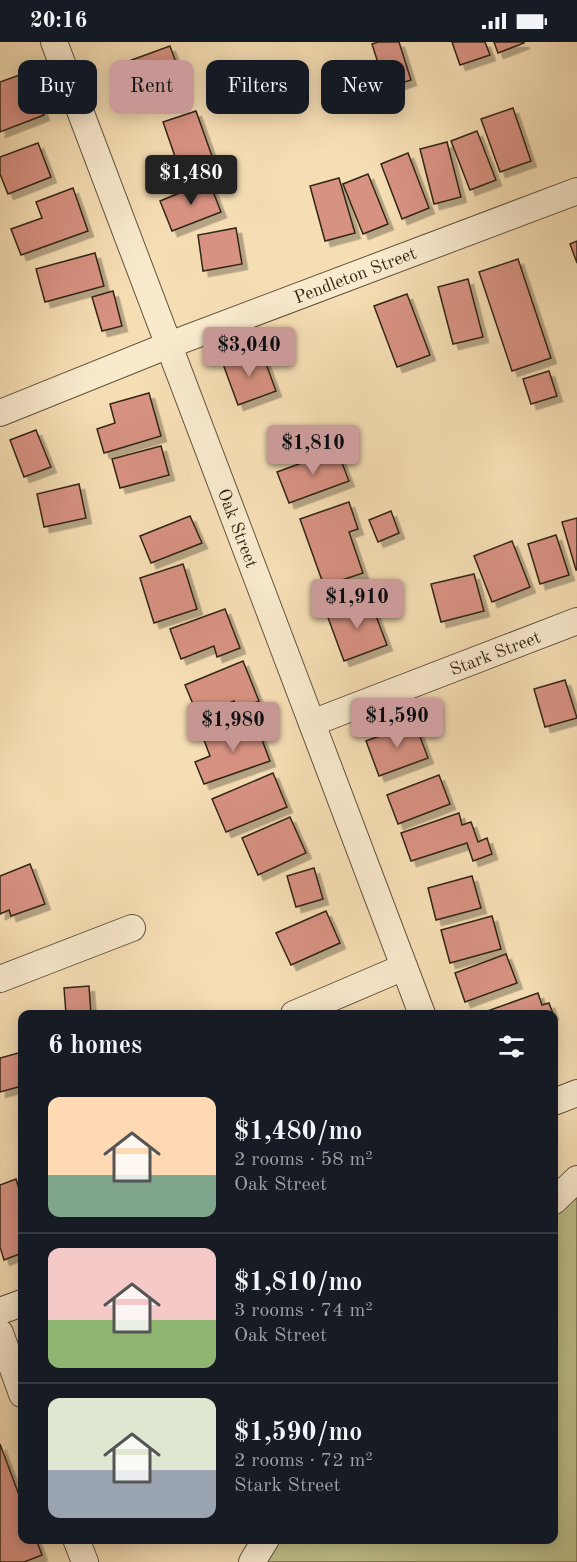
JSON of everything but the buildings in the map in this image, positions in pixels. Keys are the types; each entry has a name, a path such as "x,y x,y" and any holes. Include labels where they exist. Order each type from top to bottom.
{"street":[{"name":"Oak Street","path":"54,42 420,1010"},
{"name":"Pendleton Street","path":"0,413 169,345 577,191"},
{"name":"Stark Street","path":"312,723 577,621"},
{"path":"0,979 132,928"},
{"path":"303,1010 404,967"},
{"path":"558,1100 577,1093"},
{"path":"558,1197 577,1179"},
{"path":"0,1311 18,1304"},
{"path":"0,1333 18,1383"},
{"path":"78,1544 85,1562"},
{"path":"252,1562 263,1544"}],"green space":[{"path":"577,1179 577,1562 252,1562 263,1544 558,1544 558,1197"}]}
